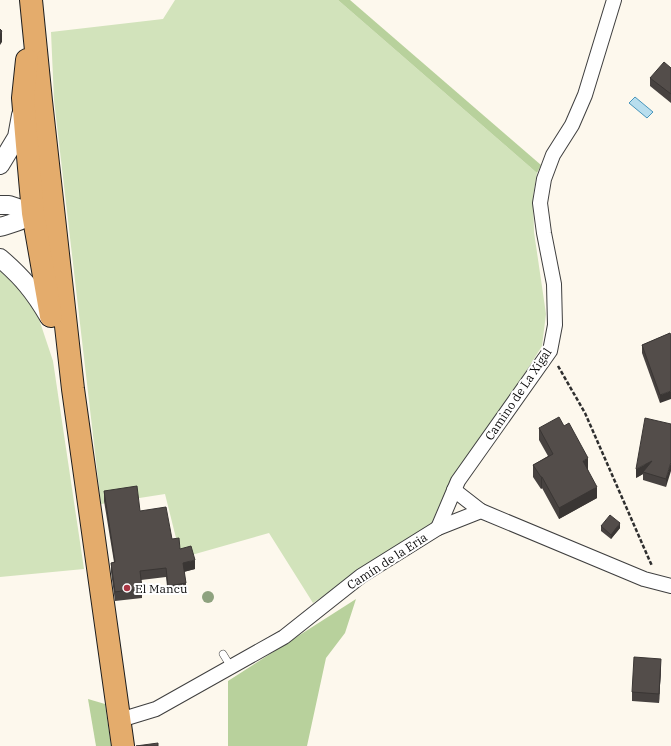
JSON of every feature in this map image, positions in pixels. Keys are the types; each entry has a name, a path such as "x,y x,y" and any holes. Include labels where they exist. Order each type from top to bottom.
{"highway":[{"path":"31,5 33,213 73,389 123,746"},
{"path":"32,100 59,323"}],"street":[{"name":"Camino de La Xigal","path":"438,528 458,481 550,351 555,324 554,284 540,203 544,178 553,156 572,125 585,95 614,0"},
{"path":"0,165 16,137 32,100"},
{"path":"0,206 9,205 33,213"},
{"path":"0,227 22,220 33,213"},
{"path":"0,258 19,274 59,323"},
{"path":"454,490 481,511 644,579 665,585"},
{"name":"Camín de la Eria","path":"120,720 156,708 284,637 361,576 438,528 481,511"}],"lane":[{"path":"223,654 230,667"}],"path":[{"path":"550,351 585,413 665,585"}],"green space":[{"path":"175,0 338,0 537,173 533,196 534,232 546,314 542,346 517,386 449,484 431,524 313,603 269,533 181,558 165,494 101,504 54,100 51,32 163,19"},
{"path":"338,0 350,0 541,165 537,173"},
{"path":"0,270 15,282 38,316 53,361 84,569 0,577"},
{"path":"356,599 345,633 326,658 307,746 228,746 228,681"},
{"path":"88,699 105,704 111,746 96,746"}],"water":[{"path":"635,97 653,112 647,118 629,103"}],"building":[{"path":"664,62 671,68 671,94 650,78"},
{"path":"670,333 671,391 660,395 642,345"},
{"path":"559,417 564,426 569,423 588,458 583,461 597,487 559,508 542,477 533,465 553,454 539,428"},
{"path":"645,418 671,424 671,462 666,479 643,472 652,461 636,469"},
{"path":"137,486 140,511 166,507 172,539 179,538 180,549 191,546 195,560 183,563 186,583 168,586 166,568 140,571 142,588 115,592 111,563 115,562 104,491"},
{"path":"610,515 620,523 611,535 601,526"},
{"path":"634,657 661,659 659,694 632,692"},
{"path":"158,743 158,746 136,746"}],"place":[{"name":"El Mancu","path":"127,588"}]}
